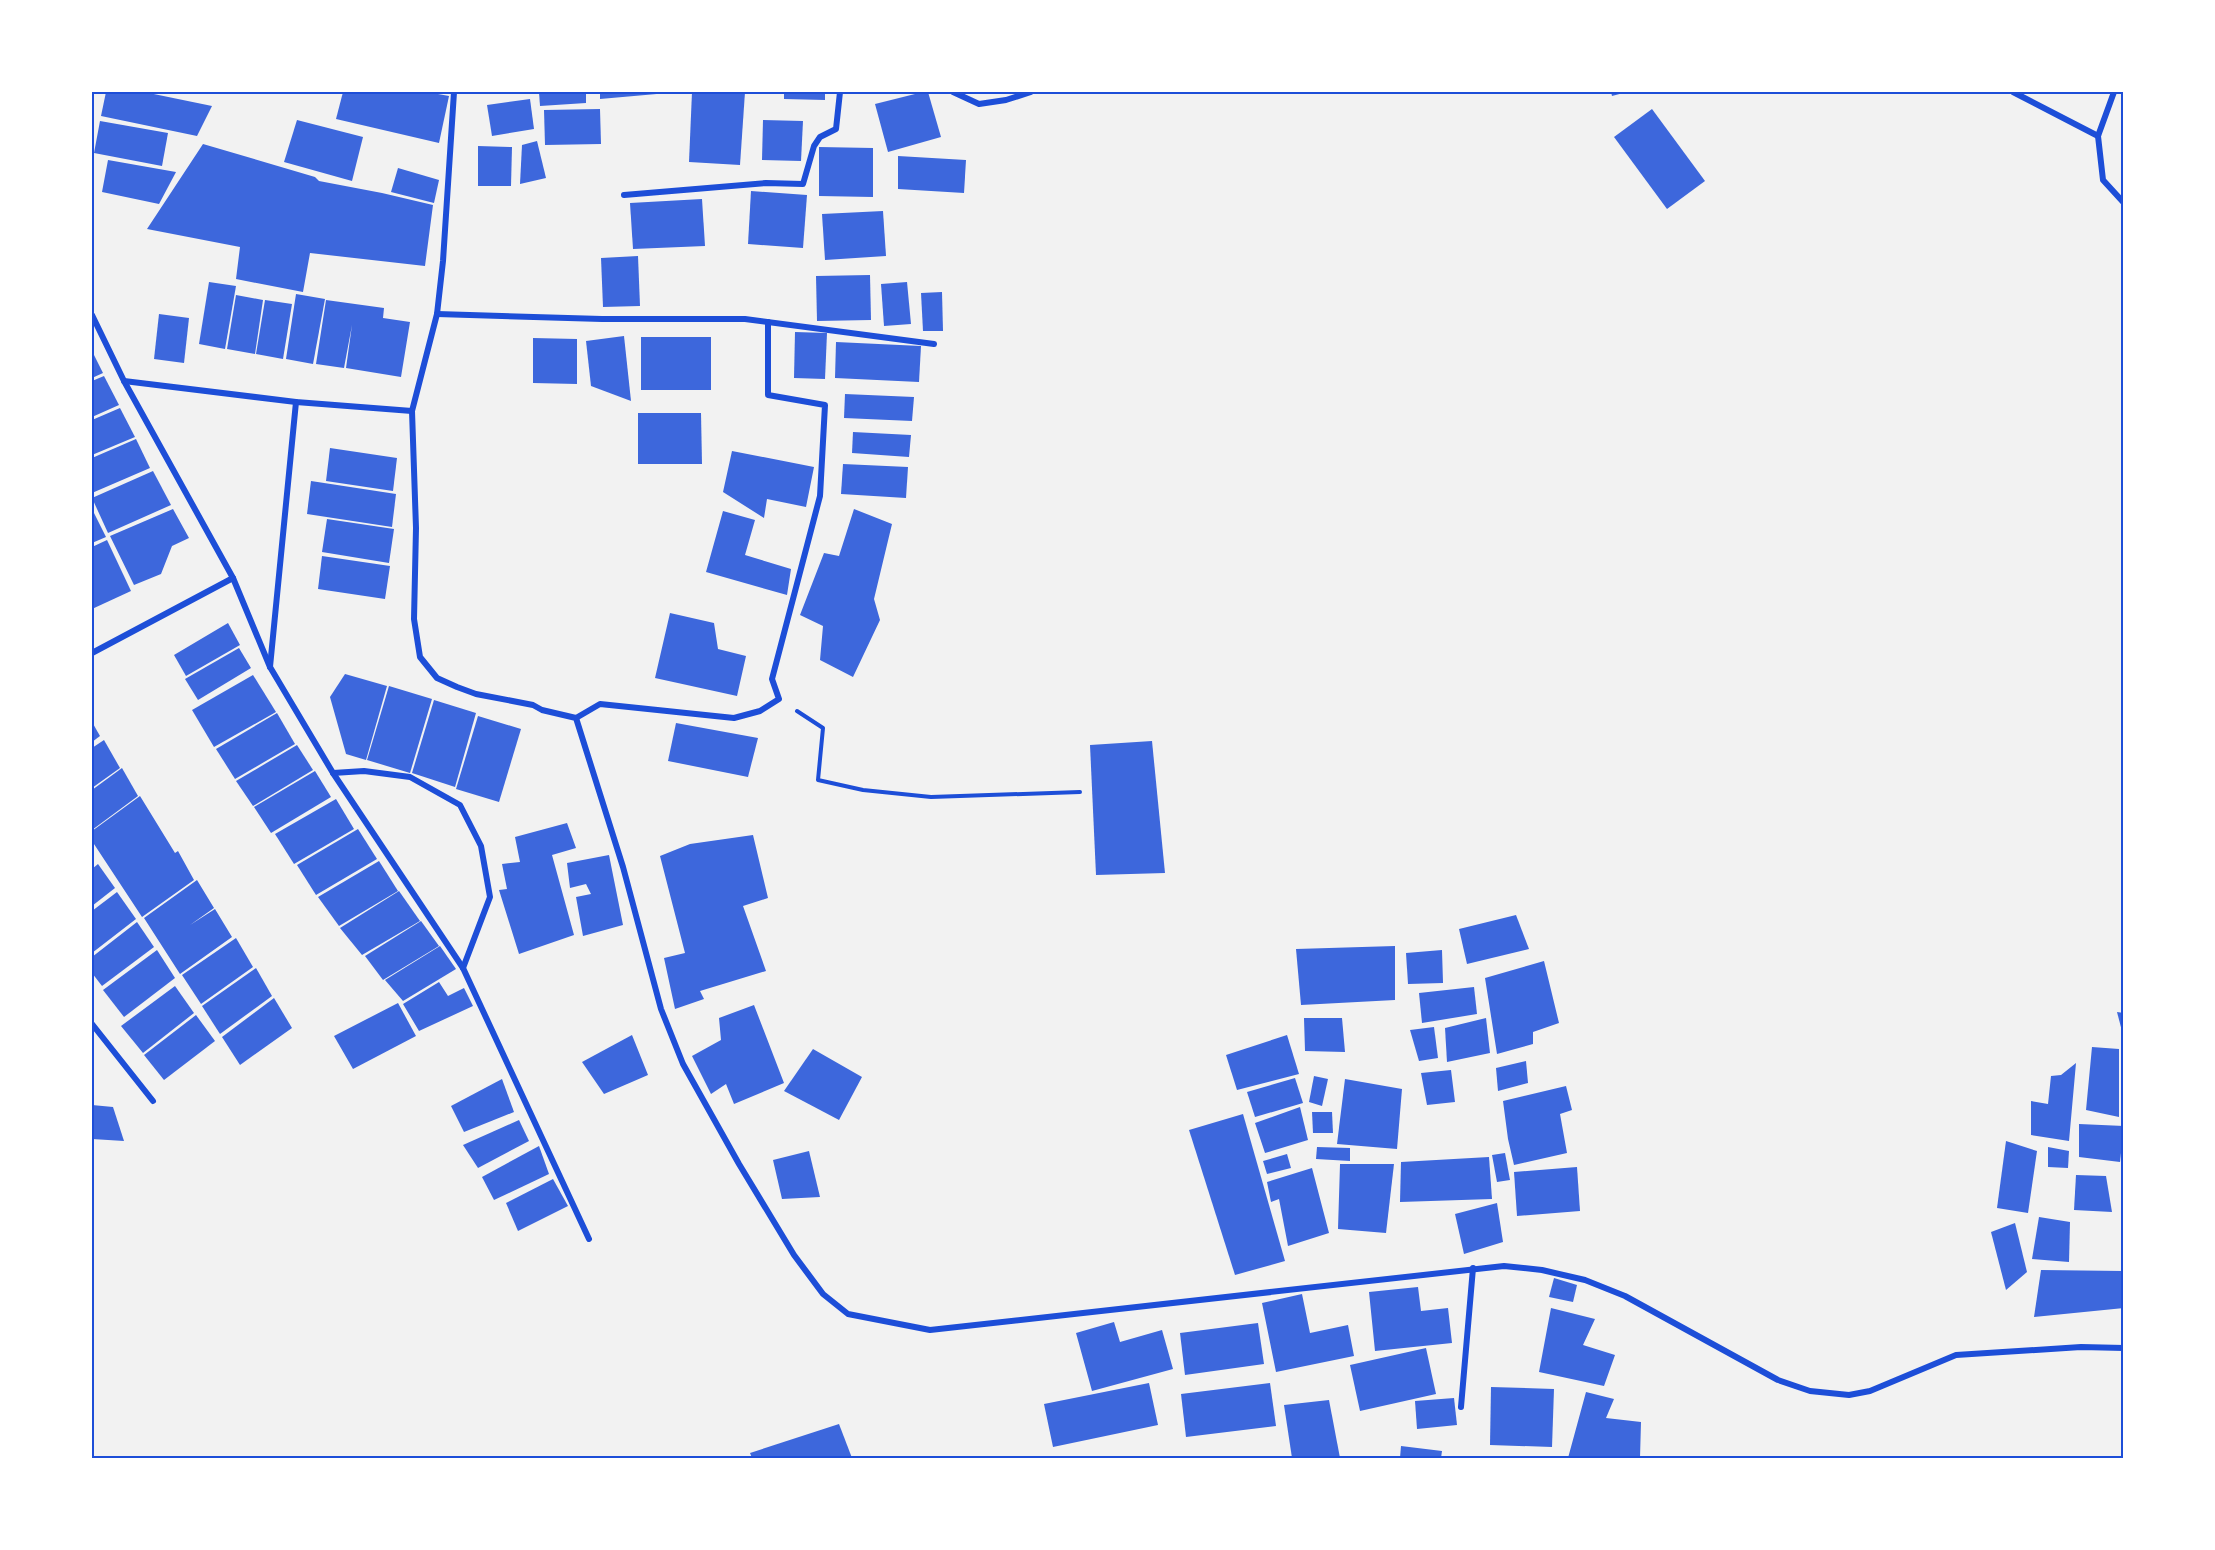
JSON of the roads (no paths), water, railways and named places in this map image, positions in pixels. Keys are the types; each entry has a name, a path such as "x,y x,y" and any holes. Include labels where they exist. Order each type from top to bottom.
{"street":[{"path":"454,92 443,261 437,314 412,411 416,528 414,619 420,657 437,678 476,694 533,705 542,710 576,718 600,704 734,718 760,711 779,699 772,679 820,496 825,405 768,395 768,322"},
{"path":"624,195 766,183 803,184 814,146 820,137 836,129 840,92"},
{"path":"953,92 979,104 1006,100 1031,92"},
{"path":"2013,92 2098,135"},
{"path":"2114,92 2098,135 2103,180 2124,203"},
{"path":"437,314 602,319 745,319 934,344"},
{"path":"92,315 124,381 233,578 270,667 333,773 463,968 589,1239"},
{"path":"124,381 297,402 412,411"},
{"path":"270,667 297,402"},
{"path":"92,653 233,578"},
{"path":"576,718 623,867 661,1009 683,1064 739,1164 795,1255 823,1294 848,1314 930,1330 1504,1266 1542,1270 1585,1280 1625,1296 1778,1380 1810,1391 1849,1395 1870,1391 1956,1355 2081,1347 2124,1348"},
{"path":"333,773 364,771 411,777 460,805 481,846 490,897 463,968"},
{"path":"92,1024 153,1101"},
{"path":"1461,1407 1473,1268"}]}
